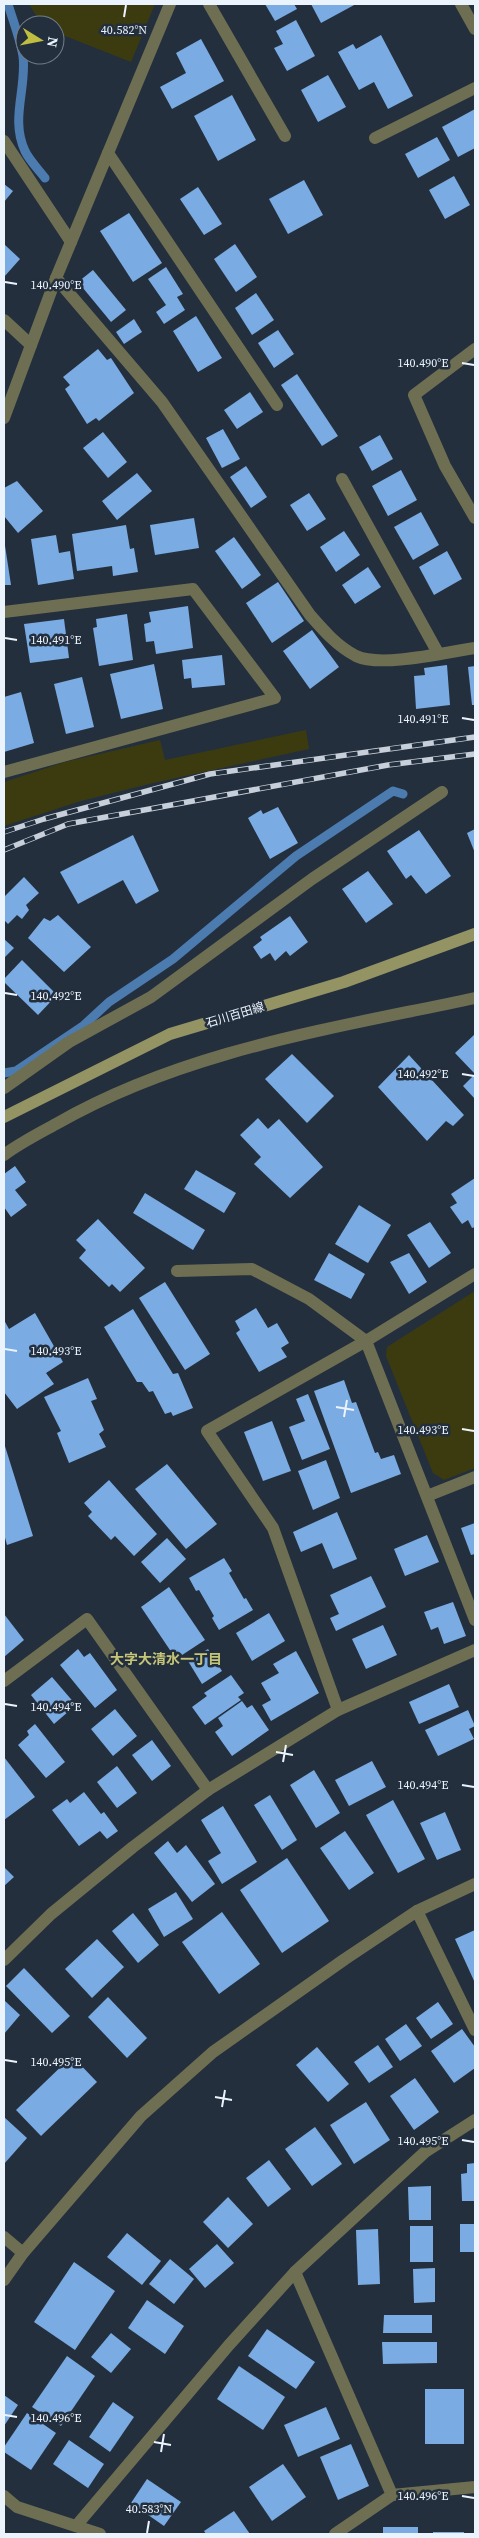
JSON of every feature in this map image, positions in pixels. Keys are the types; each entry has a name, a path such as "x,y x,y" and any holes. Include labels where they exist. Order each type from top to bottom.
{"main road":[{"name":"石川百田線","path":"4,1117 170,1034 344,982 475,934"}],"street":[{"path":"4,418 56,278 170,4"},
{"path":"209,4 285,136"},
{"path":"461,4 475,29"},
{"path":"375,138 475,88"},
{"path":"4,142 71,242"},
{"path":"108,153 277,406"},
{"path":"56,278 162,402 310,615 329,637 358,657 382,662 475,648"},
{"path":"4,320 31,345"},
{"path":"475,349 414,395 445,466 475,518"},
{"path":"342,479 438,653"},
{"path":"4,612 193,589 275,698 4,772"},
{"path":"4,1088 69,1042 152,997 312,879 442,792"},
{"path":"4,1155 83,1109 138,1083 195,1062 277,1039 475,998"},
{"path":"177,1271 252,1269 310,1298 366,1341 475,1620"},
{"path":"338,1710 273,1528 207,1430 366,1341 475,1274"},
{"path":"427,1496 475,1477"},
{"path":"4,1681 87,1620 208,1790"},
{"path":"4,1960 51,1914 132,1847 208,1790 338,1710 475,1650"},
{"path":"4,2280 23,2254 141,2116 213,2052 345,1958 417,1911 475,1884"},
{"path":"417,1911 475,2030"},
{"path":"76,2526 230,2345 295,2272 425,2152 475,2120"},
{"path":"4,2237 23,2254"},
{"path":"295,2272 392,2495"},
{"path":"335,2534 392,2495 475,2487"},
{"path":"4,2496 17,2506 100,2534"}],"shaded area":[{"path":"29,4 155,4 131,62 65,36 65,15 36,15"},
{"path":"306,730 309,749 81,801 4,826 4,782 65,762 160,740 165,760"},
{"path":"475,1291 475,1468 444,1480 433,1473 386,1356 387,1347"}],"building":[{"path":"265,4 294,4 297,9 275,21"},
{"path":"311,4 356,4 321,23"},
{"path":"296,20 315,56 287,71 274,48 283,44 276,31"},
{"path":"381,35 413,96 388,109 374,82 359,90 338,52 353,44 356,49"},
{"path":"201,39 224,81 172,109 160,87 186,73 176,53"},
{"path":"328,75 346,107 318,122 301,90"},
{"path":"232,95 256,140 218,161 194,116"},
{"path":"475,109 475,148 458,157 442,127"},
{"path":"437,137 450,160 418,178 405,154"},
{"path":"454,176 470,205 445,219 429,190"},
{"path":"304,180 323,215 288,234 269,199"},
{"path":"4,184 13,191 4,202"},
{"path":"198,187 222,224 204,235 180,199"},
{"path":"129,213 162,263 133,282 100,231"},
{"path":"4,244 20,259 4,277"},
{"path":"235,244 257,277 236,292 214,259"},
{"path":"166,267 183,294 177,297 185,310 164,324 156,312 166,305 148,279"},
{"path":"93,270 126,310 111,322 78,282"},
{"path":"256,293 274,320 252,335 235,308"},
{"path":"196,316 222,358 198,372 173,331"},
{"path":"134,319 142,332 124,344 116,332"},
{"path":"278,330 294,354 274,368 258,343"},
{"path":"98,349 107,360 111,358 134,393 99,421 96,418 87,424 65,389 70,385 63,377"},
{"path":"297,374 338,436 322,446 281,385"},
{"path":"250,392 263,412 237,429 224,410"},
{"path":"223,429 240,459 222,468 206,438"},
{"path":"103,432 127,462 108,478 83,448"},
{"path":"380,435 393,459 372,471 359,447"},
{"path":"246,466 267,497 251,508 230,477"},
{"path":"401,470 417,500 388,516 372,486"},
{"path":"137,473 152,491 117,520 102,501"},
{"path":"17,481 43,511 18,533 4,516 4,488"},
{"path":"309,493 326,519 307,531 290,505"},
{"path":"421,512 439,545 413,560 394,527"},
{"path":"194,518 199,548 155,555 150,525"},
{"path":"126,525 130,549 134,548 138,572 113,576 112,566 77,571 72,534"},
{"path":"344,531 360,555 336,572 320,547"},
{"path":"56,535 59,553 70,551 74,579 38,585 31,539"},
{"path":"234,537 261,575 242,589 215,551"},
{"path":"4,539 11,585 4,585"},
{"path":"447,551 462,579 434,595 419,567"},
{"path":"368,567 381,587 355,604 342,585"},
{"path":"278,582 304,621 272,643 246,603"},
{"path":"188,606 193,648 156,654 154,641 146,642 144,624 151,622 149,612"},
{"path":"127,614 133,660 99,666 93,628 97,627 96,619"},
{"path":"64,619 69,658 30,663 24,624"},
{"path":"312,630 339,667 310,689 283,651"},
{"path":"222,655 225,685 192,688 191,678 184,679 182,660"},
{"path":"154,664 163,709 121,719 110,674"},
{"path":"447,665 450,705 416,709 414,676 425,675 424,668"},
{"path":"475,666 475,705 472,705 468,667"},
{"path":"82,677 94,727 66,734 54,684"},
{"path":"21,692 34,743 4,752 4,697"},
{"path":"278,807 298,843 270,859 248,818 261,810 263,814"},
{"path":"475,829 475,853 467,833"},
{"path":"419,830 451,876 426,894 411,875 406,879 387,851"},
{"path":"133,835 159,891 136,904 123,880 78,904 60,872"},
{"path":"368,871 393,904 366,923 342,889"},
{"path":"24,877 39,893 26,905 29,910 22,919 17,915 8,924 4,920 4,897"},
{"path":"58,915 91,947 64,972 28,938 44,918 50,921"},
{"path":"290,916 308,942 290,956 286,951 275,961 270,953 261,959 253,947 262,940 260,937"},
{"path":"4,939 14,948 4,958"},
{"path":"22,960 57,995 38,1015 4,982 4,979"},
{"path":"475,1034 475,1074 455,1053"},
{"path":"292,1054 334,1096 307,1123 265,1079"},
{"path":"409,1055 464,1115 453,1126 446,1121 427,1141 378,1087"},
{"path":"475,1074 475,1099 463,1086"},
{"path":"258,1118 268,1129 279,1119 323,1167 290,1198 254,1164 261,1157 240,1135"},
{"path":"15,1166 26,1182 15,1190 27,1205 11,1217 4,1207 4,1174"},
{"path":"196,1170 236,1193 224,1213 184,1189"},
{"path":"475,1178 475,1227 472,1228 468,1220 462,1224 450,1207 457,1203 451,1194"},
{"path":"145,1193 205,1230 193,1250 133,1213"},
{"path":"359,1205 391,1225 368,1263 335,1244"},
{"path":"98,1219 145,1268 120,1292 112,1284 109,1287 79,1258 86,1250 76,1240"},
{"path":"430,1222 451,1253 429,1268 407,1235"},
{"path":"329,1253 365,1274 351,1299 314,1280"},
{"path":"409,1253 427,1282 409,1294 390,1262"},
{"path":"165,1282 210,1354 185,1370 139,1298"},
{"path":"256,1308 268,1328 277,1323 289,1343 281,1348 287,1357 259,1372 236,1333 240,1330 235,1321"},
{"path":"133,1309 173,1374 178,1373 193,1408 173,1416 171,1412 165,1414 153,1391 149,1392 142,1382 137,1382 104,1327"},
{"path":"35,1313 63,1362 46,1373 54,1384 17,1409 4,1392 4,1320 9,1329"},
{"path":"88,1378 97,1399 91,1401 104,1430 99,1434 106,1447 69,1463 57,1433 61,1431 44,1397"},
{"path":"344,1380 352,1403 356,1402 375,1453 378,1452 381,1459 394,1455 401,1474 351,1493 314,1391"},
{"path":"308,1394 330,1449 302,1460 289,1427 305,1421 296,1399"},
{"path":"272,1421 291,1471 263,1481 244,1432"},
{"path":"4,1443 33,1536 7,1545 4,1534"},
{"path":"326,1460 340,1498 313,1510 298,1471"},
{"path":"167,1464 217,1524 186,1549 135,1489"},
{"path":"109,1480 157,1534 134,1556 115,1536 111,1540 88,1516 92,1512 84,1503"},
{"path":"337,1512 357,1559 333,1569 322,1543 301,1552 293,1532"},
{"path":"475,1523 475,1554 471,1555 461,1528"},
{"path":"427,1535 439,1562 405,1576 394,1549"},
{"path":"167,1538 186,1559 160,1583 141,1562"},
{"path":"224,1558 232,1571 229,1573 244,1599 246,1598 253,1610 219,1630 212,1618 214,1616 199,1590 196,1591 189,1578"},
{"path":"371,1576 386,1607 336,1631 330,1618 339,1614 330,1595"},
{"path":"169,1587 205,1640 176,1659 141,1607"},
{"path":"453,1602 466,1636 444,1644 438,1627 431,1630 424,1612"},
{"path":"269,1613 285,1641 252,1661 236,1633"},
{"path":"4,1614 24,1640 4,1657"},
{"path":"383,1625 397,1655 366,1669 352,1639"},
{"path":"78,1649 84,1657 90,1653 117,1690 95,1708 60,1665"},
{"path":"208,1649 222,1671 202,1684 188,1661"},
{"path":"296,1651 319,1693 271,1721 262,1705 271,1700 261,1683 279,1673 273,1664"},
{"path":"231,1675 244,1693 238,1697 241,1700 205,1725 192,1707 207,1696 204,1693"},
{"path":"52,1677 76,1705 54,1724 31,1695"},
{"path":"449,1684 459,1707 419,1724 409,1702"},
{"path":"242,1701 247,1708 252,1705 269,1730 232,1756 215,1732 223,1726 218,1718"},
{"path":"115,1709 137,1736 113,1756 91,1729"},
{"path":"468,1710 475,1726 469,1729 474,1739 438,1756 425,1730"},
{"path":"35,1724 65,1762 46,1778 18,1745 29,1735 27,1731"},
{"path":"152,1740 171,1766 152,1781 132,1755"},
{"path":"4,1757 35,1797 4,1820"},
{"path":"372,1761 386,1787 349,1806 335,1780"},
{"path":"117,1766 137,1793 117,1808 97,1782"},
{"path":"314,1770 340,1813 316,1828 290,1785"},
{"path":"84,1792 101,1814 104,1812 118,1831 107,1839 100,1831 79,1846 52,1810 67,1799 70,1803"},
{"path":"270,1795 297,1840 282,1850 254,1805"},
{"path":"393,1800 425,1859 398,1873 366,1815"},
{"path":"223,1806 257,1862 222,1884 208,1861 221,1853 201,1820"},
{"path":"445,1812 461,1850 437,1860 420,1823"},
{"path":"345,1831 374,1873 349,1890 320,1848"},
{"path":"168,1841 177,1853 186,1845 215,1884 192,1902 154,1853"},
{"path":"287,1858 329,1921 282,1953 240,1890"},
{"path":"4,1867 14,1877 4,1886"},
{"path":"176,1892 193,1919 164,1937 148,1909"},
{"path":"222,1912 260,1964 219,1994 182,1942"},
{"path":"133,1913 159,1945 138,1963 112,1931"},
{"path":"475,1930 475,1983 455,1939"},
{"path":"97,1939 124,1967 92,1998 65,1969"},
{"path":"24,1968 70,2016 52,2033 6,1986"},
{"path":"108,1997 147,2038 127,2058 88,2017"},
{"path":"4,2000 20,2015 4,2034"},
{"path":"438,2002 453,2024 431,2039 416,2018"},
{"path":"406,2024 422,2046 400,2061 385,2039"},
{"path":"462,2029 475,2047 475,2068 454,2083 431,2051"},
{"path":"378,2045 393,2067 369,2083 354,2062"},
{"path":"317,2047 349,2084 328,2102 296,2065"},
{"path":"72,2056 97,2082 41,2136 16,2110"},
{"path":"415,2078 439,2112 414,2130 390,2096"},
{"path":"366,2102 390,2140 354,2164 330,2125"},
{"path":"4,2117 27,2138 4,2164"},
{"path":"315,2127 342,2164 312,2186 285,2149"},
{"path":"269,2160 291,2189 268,2207 246,2178"},
{"path":"475,2163 475,2201 462,2201 461,2174 467,2173 467,2164"},
{"path":"431,2186 431,2220 409,2220 408,2187"},
{"path":"228,2197 253,2224 228,2248 203,2222"},
{"path":"460,2224 475,2224 475,2252 460,2252"},
{"path":"410,2226 433,2226 433,2262 410,2262"},
{"path":"378,2229 380,2284 358,2285 356,2230"},
{"path":"127,2233 161,2261 142,2285 107,2257"},
{"path":"217,2244 234,2263 205,2288 189,2269"},
{"path":"170,2259 194,2279 174,2304 149,2284"},
{"path":"74,2262 115,2291 75,2350 34,2322"},
{"path":"435,2268 435,2302 414,2303 413,2269"},
{"path":"147,2300 184,2326 165,2354 128,2328"},
{"path":"384,2315 432,2315 432,2333 383,2333"},
{"path":"267,2329 315,2362 296,2389 248,2356"},
{"path":"111,2333 131,2349 111,2373 91,2357"},
{"path":"382,2342 437,2342 437,2363 383,2364"},
{"path":"67,2356 95,2376 61,2426 32,2407"},
{"path":"239,2366 285,2397 263,2430 217,2399"},
{"path":"425,2389 464,2389 464,2444 425,2444"},
{"path":"4,2395 18,2405 4,2426"},
{"path":"113,2402 134,2417 110,2452 89,2437"},
{"path":"326,2407 340,2439 298,2457 284,2425"},
{"path":"27,2413 56,2433 31,2470 4,2452 4,2447"},
{"path":"69,2440 104,2464 88,2488 53,2464"},
{"path":"351,2444 369,2486 338,2500 320,2457"},
{"path":"283,2464 306,2497 272,2521 249,2487"},
{"path":"147,2479 181,2502 164,2526 131,2503"},
{"path":"234,2511 250,2534 206,2534 204,2531"},
{"path":"383,2527 418,2527 418,2534 383,2534"},
{"path":"433,2532 464,2532 464,2534 433,2534"}],"waterway":[{"path":"8,4 23,56 24,68 19,115 21,139 25,151 45,178"},
{"path":"4,1073 16,1071 83,1026 109,1002 173,959 296,856 393,791 403,794"}],"railway":[{"path":"4,832 44,819 210,774 475,737"},
{"path":"4,850 68,824 388,765 475,754"}],"district":[{"name":"大字大清水一丁目","path":"166,1659"}]}
